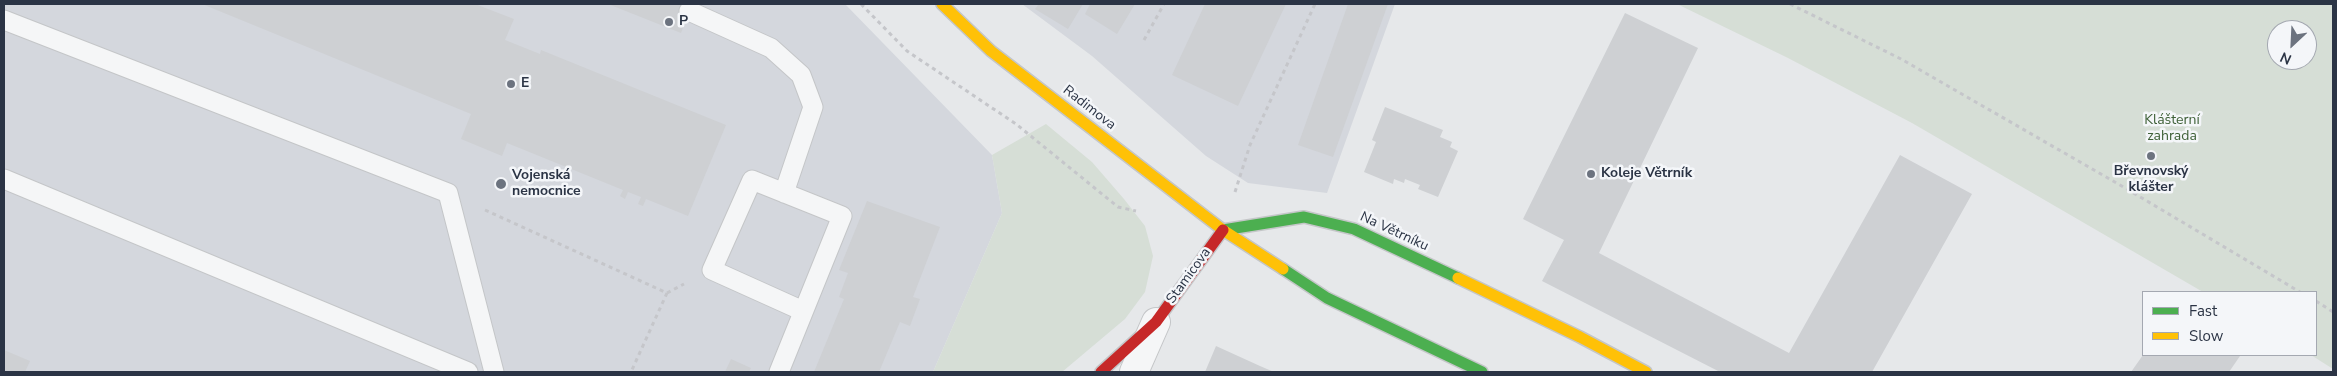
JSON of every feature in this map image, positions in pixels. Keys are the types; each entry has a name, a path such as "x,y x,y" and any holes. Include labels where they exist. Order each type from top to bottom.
{"street":[{"name":"Radimova","path":"942,4 991,51 1223,230"},
{"name":"Na Větrníku","path":"1223,230 1304,217 1354,229 1580,337 1646,372"},
{"name":"Stamicova","path":"1101,372 1156,322 1223,230"},
{"path":"1223,230 1327,298 1482,372"},
{"name":"Stamicova","path":"1134,372 1156,322"}],"lane":[{"path":"689,11 771,48 801,75 813,107 784,193"},
{"path":"4,20 448,193 494,372"},
{"path":"4,179 468,372"},
{"path":"779,372 804,311 842,216 752,180 712,270 804,311"}],"path":[{"path":"861,4 907,51 1016,124 1118,207 1137,211"},
{"path":"1144,40 1164,4"},
{"path":"1223,230 1250,145 1315,4"},
{"path":"1790,4 1901,59 2120,185 2298,291"},
{"path":"448,193 667,293 631,372"},
{"path":"2317,303 2333,312"}],"shaded area":[{"name":"Vojenská nemocnice","path":"4,4 845,4 992,155 1002,213 933,372 4,372"},
{"path":"1022,4 1395,4 1327,193 1248,183 1206,156 1092,56"}],"green space":[{"name":"Klášterní zahrada","path":"1677,4 2333,4 2333,369 2313,356 2317,356 2317,291 2201,291 1912,123 1788,58"},
{"path":"1046,124 1092,162 1145,226 1153,256 1145,292 1125,319 1062,372 933,372 1002,213 992,155"}],"building":[{"name":"E","path":"202,4 475,4 514,19 505,40 540,54 541,50 726,125 688,216 646,199 643,206 638,204 641,197 628,192 625,199 620,196 623,190 507,143 502,156 461,139 471,114"},
{"name":"P","path":"608,4 692,4 681,33"},
{"path":"1039,4 1083,4 1068,29 1035,9"},
{"path":"1090,4 1135,4 1117,34 1085,14"},
{"path":"1205,4 1286,4 1238,106 1172,75"},
{"path":"1348,4 1388,4 1333,157 1298,145"},
{"name":"Koleje Větrník","path":"1625,13 1698,48 1599,253 1789,353 1900,155 1972,194 1872,372 1720,372 1542,281 1564,240 1523,219"},
{"path":"1385,107 1443,130 1440,137 1452,142 1450,147 1458,151 1438,197 1418,189 1420,185 1405,179 1404,183 1394,179 1393,184 1364,172 1376,142 1372,140"},
{"path":"867,201 940,227 913,297 920,299 910,326 900,322 879,372 814,372 844,299 839,297 848,273 839,270"},
{"path":"1216,346 1260,366 1274,372 1205,372"},
{"path":"4,350 30,361 25,372 4,372"},
{"path":"2142,356 2240,356 2229,372 2131,372"},
{"path":"731,359 751,368 749,372 725,372"}],"traffic: fast":[{"path":"1223,230 1304,217 1354,229 1458,278"},
{"path":"1283,269 1327,298 1482,372"}],"traffic: slow":[{"path":"942,4 991,51 1223,230 1283,269"},
{"path":"1458,278 1580,337 1646,372"}],"traffic: jam":[{"path":"1101,372 1156,322 1223,230"}],"place":[{"name":"P","path":"669,22"},
{"name":"E","path":"511,84"},
{"name":"Břevnovský klášter","path":"2151,156"},
{"name":"Koleje Větrník","path":"1591,174"},
{"name":"Vojenská nemocnice","path":"501,184"}]}
